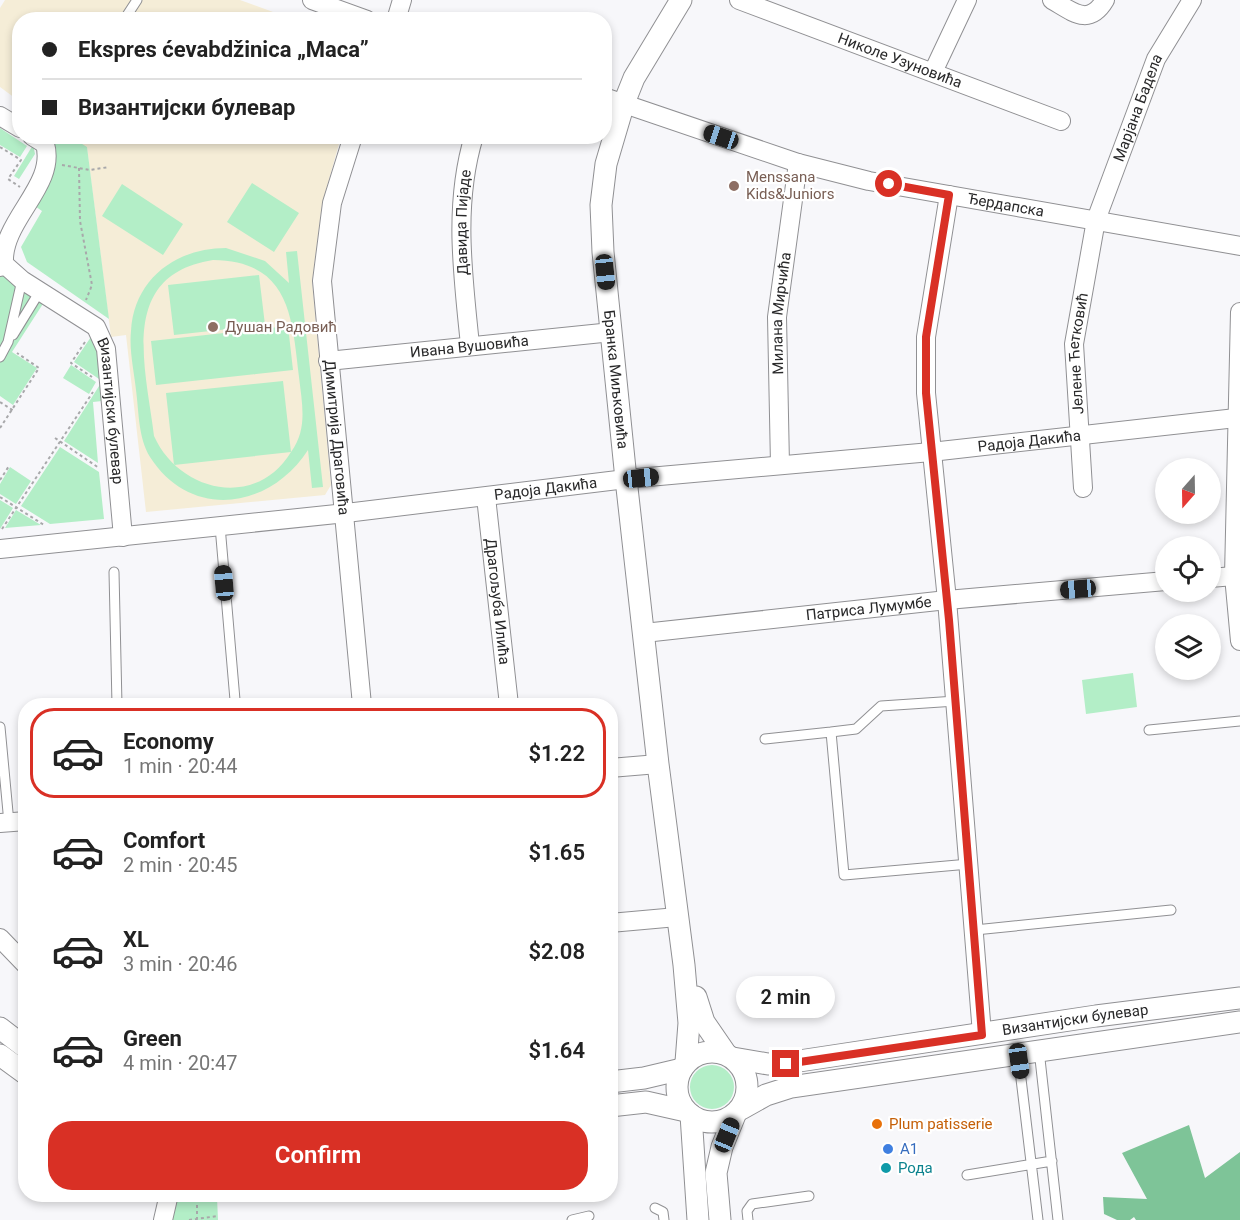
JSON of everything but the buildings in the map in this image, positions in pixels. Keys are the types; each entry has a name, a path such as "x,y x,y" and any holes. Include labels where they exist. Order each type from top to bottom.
{"street":[{"path":"312,0 346,12"},
{"name":"Бранка Миљковића","path":"612,116 614,100 634,78 681,0"},
{"name":"Николе Узуновића","path":"739,0 1061,121"},
{"path":"933,72 967,0"},
{"path":"1052,0 1075,14 1087,16 1093,14 1105,0"},
{"name":"Марјана Бадела","path":"1096,220 1156,59 1192,0"},
{"name":"Ђердапска","path":"614,100 798,163 869,181 1240,246"},
{"name":"Византијски булевар","path":"43,144 41,179 9,235 3,252 2,266 99,330 106,349 104,375 123,537"},
{"name":"Димитрија Драговића","path":"350,144 332,203 322,281 328,361 346,513 361,698"},
{"name":"Давида Пијаде","path":"470,345 461,243 461,213 465,174 472,144"},
{"name":"Бранка Миљковића","path":"608,144 601,205 603,252 658,764 684,965 689,1023 684,1066"},
{"name":"Милана Мирчића","path":"780,465 777,317 798,163"},
{"path":"949,195 926,337 926,393 956,701 982,1035"},
{"name":"Јелене Ћетковић","path":"1083,488 1074,344 1096,220"},
{"path":"1240,312 1234,576 1240,641"},
{"name":"Ивана Вушовића","path":"328,361 612,332"},
{"name":"Радоја Дакића","path":"0,549 346,513 626,479 931,452 1236,418"},
{"name":"Драгољуба Илића","path":"486,497 508,698"},
{"path":"1221,577 1234,576"},
{"name":"Патриса Лумумбе","path":"644,633 947,600 1155,582"},
{"path":"618,767 658,764"},
{"path":"618,922 676,917"},
{"path":"0,938 18,957"},
{"name":"Бранка Миљковића","path":"684,965 704,1022 730,1056"},
{"name":"Византијски булевар","path":"730,1056 768,1064 786,1064 1240,998"},
{"name":"Византијски булевар","path":"738,1112 781,1089 1018,1052 1240,1022"},
{"path":"0,1028 18,1042"},
{"path":"618,1081 644,1078 684,1066 705,1052 730,1056 740,1065 748,1082 748,1092 722,1147 716,1173 720,1220"},
{"path":"0,1055 18,1068"},
{"path":"684,1066 677,1086 677,1095 688,1113 696,1198 693,1219"},
{"path":"618,1105 646,1102 688,1113 713,1123 738,1112"},
{"path":"163,1220 167,1202"}],"lane":[{"path":"9,342 22,279"},
{"path":"0,357 40,291"},
{"path":"220,526 235,698"},
{"path":"114,572 117,698"},
{"path":"765,739 856,729 881,706 956,701"},
{"path":"1149,730 1240,721"},
{"path":"0,727 11,822"},
{"path":"831,732 844,875 969,864"},
{"path":"975,930 1171,910"},
{"path":"1039,1050 1058,1220"},
{"path":"1018,1052 1038,1220"},
{"path":"967,1174 1052,1161"},
{"path":"748,1220 747,1211 752,1204 809,1196"},
{"path":"655,1208 663,1212 664,1220"},
{"path":"572,1220 589,1216"}],"path":[{"path":"43,144 80,168 109,167"},
{"path":"0,147 21,160 8,179 32,195"},
{"path":"80,168 80,221 92,285 85,303"},
{"path":"0,428 39,368 15,352"},
{"path":"2,529 104,375 71,363"},
{"path":"0,402 13,411"},
{"path":"55,438 99,468"},
{"path":"0,480 9,466"},
{"path":"0,497 44,525"},
{"path":"197,1202 197,1219"},
{"path":"189,1220 218,1216"}],"shaded area":[{"path":"5,0 240,0 273,12 12,12 12,96 0,87 0,8"},
{"name":"Душан Радовић","path":"82,144 339,144 322,204 312,282 331,485 325,495 146,512 126,335 111,337 87,148"}],"green space":[{"path":"0,128 12,136 12,144 27,146 20,157 0,145"},
{"path":"47,144 82,144 87,147 109,319 27,262 21,247 42,211 29,202"},
{"path":"33,145 35,154 19,179 14,176"},
{"path":"252,183 299,213 274,252 227,222"},
{"path":"122,184 183,224 163,255 102,216"},
{"path":"226,248 265,261 289,283 286,252 297,251 323,487 312,488 308,450 292,470 273,485 252,495 230,500 208,498 187,491 167,477 146,449 140,424 131,353 134,313 140,296 161,270 190,254 208,249","holes":["213,260 239,263 258,270 272,282 282,296 289,314 302,407 302,425 296,443 276,470 258,482 239,487 219,487 199,481 174,465 154,436 146,382 144,328 150,304 162,284 183,269"]},
{"path":"0,267 48,296 12,352 37,368 13,405 0,396"},
{"path":"259,275 265,325 174,335 168,285"},
{"path":"288,326 293,370 156,385 151,341"},
{"path":"97,328 108,367 99,379 74,362"},
{"path":"71,365 96,382 89,394 63,378"},
{"path":"108,372 111,400 93,402 98,463 64,441"},
{"path":"283,381 291,452 175,465 166,393"},
{"path":"60,447 99,472 104,519 50,524 21,506"},
{"path":"10,467 31,481 16,504 0,494 0,484"},
{"path":"0,500 13,508 0,529"},
{"path":"16,510 41,525 5,528"},
{"path":"1133,673 1137,707 1086,714 1082,680"},
{"path":"712,1065 721,1066 728,1071 733,1078 733,1096 728,1103 721,1108 712,1109 703,1108 696,1103 691,1096 690,1087 691,1078 696,1071 703,1066"},
{"path":"1189,1125 1205,1178 1240,1152 1240,1220 1136,1220 1134,1217 1130,1220 1117,1220 1104,1214 1103,1197 1147,1199 1122,1153"},
{"path":"171,1202 217,1202 218,1220 170,1220"}],"place":[{"name":"Menssana Kids&Juniors","path":"734,186"},
{"name":"Душан Радовић","path":"213,327"},
{"name":"Plum patisserie","path":"877,1124"},
{"name":"A1","path":"888,1149"},
{"name":"Рода","path":"886,1168"}],"route":[{"path":"786,1064 982,1035 949,620 926,393 926,337 949,195 889,184"}]}
